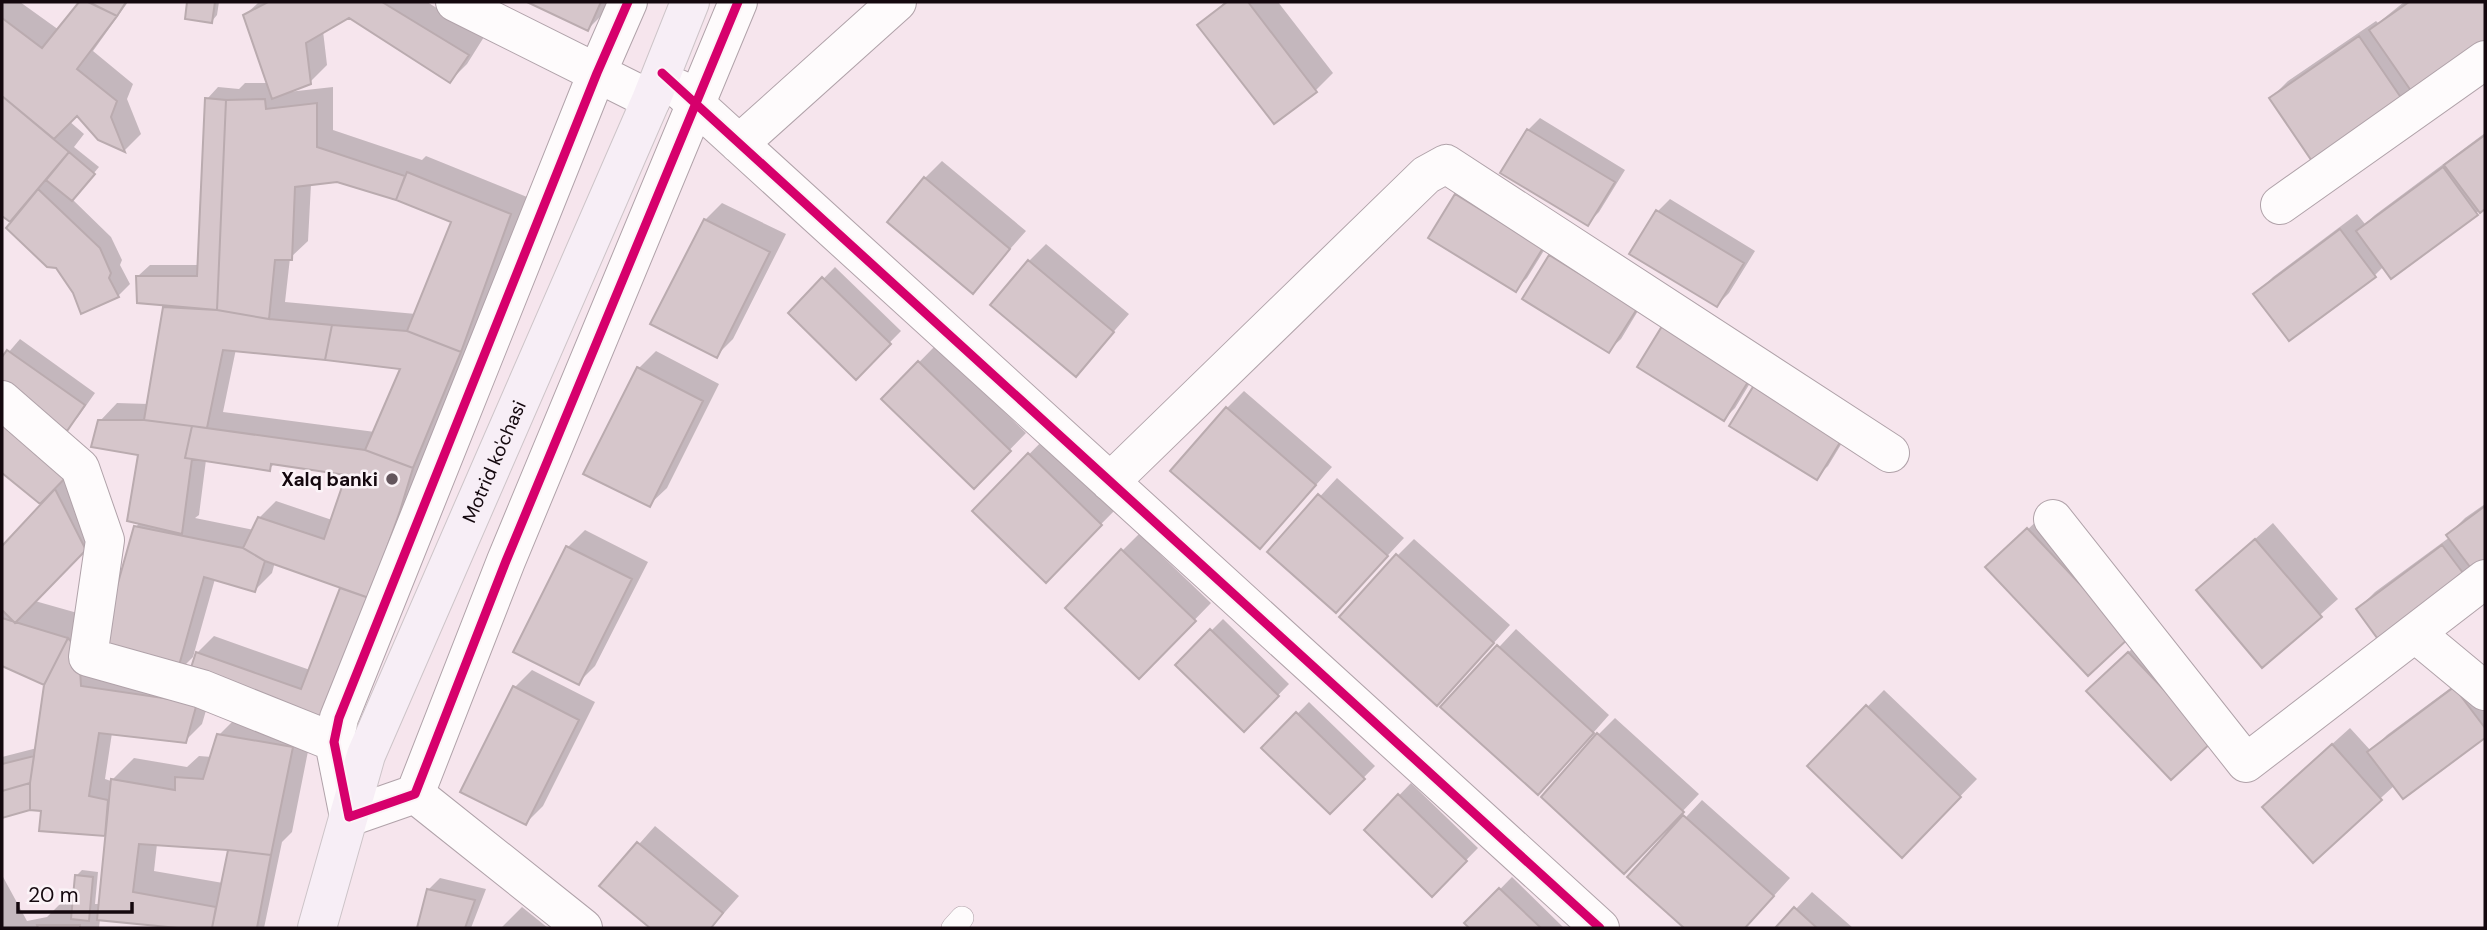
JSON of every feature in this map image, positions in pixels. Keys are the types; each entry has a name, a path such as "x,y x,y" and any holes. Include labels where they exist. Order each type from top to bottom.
{"main road":[{"name":"Motrid ko'chasi","path":"317,928 349,817 350,748 657,87 690,2"}],"street":[{"path":"455,2 597,73 657,87 696,104 1600,928"},
{"path":"350,748 339,718 597,73 628,2"},
{"path":"739,144 897,2"},
{"path":"349,817 415,794 506,561 696,104 731,4"},
{"path":"2280,205 2485,60"},
{"path":"1110,482 1426,175 1446,164 1890,453"},
{"path":"2,400 80,468 89,492 105,540 88,657 202,689 350,748"},
{"path":"2053,519 2246,763 2485,579"},
{"path":"2416,633 2485,691"},
{"path":"415,794 583,928"}],"building":[{"path":"79,2 89,2 117,16 77,69 117,101 111,117 125,152 98,140 77,116 54,139 2,96 2,18 42,48"},
{"path":"88,2 126,2 117,16"},
{"path":"187,2 215,2 212,23 185,19"},
{"path":"268,2 382,2 469,55 450,83 349,18 306,43 311,84 272,99 243,15"},
{"path":"527,2 601,2 588,31"},
{"path":"1227,2 1248,2 1317,92 1274,124 1197,25"},
{"path":"2409,2 2485,2 2485,53 2416,98 2369,30"},
{"path":"2359,36 2406,105 2316,167 2269,98"},
{"path":"2,96 69,152 10,222 2,216"},
{"path":"205,98 226,100 217,310 137,303 136,276 197,276"},
{"path":"265,99 266,109 317,103 317,147 405,176 396,200 337,182 295,187 292,260 275,260 269,319 217,310 226,100"},
{"path":"1527,129 1615,182 1588,226 1500,173"},
{"path":"2485,135 2485,209 2480,213 2444,165"},
{"path":"69,152 95,174 72,201 46,180"},
{"path":"2443,167 2478,215 2391,279 2356,231"},
{"path":"407,172 511,214 461,352 407,331 451,222 396,200"},
{"path":"924,177 1010,249 973,294 887,222"},
{"path":"38,189 100,248 111,273 109,278 119,297 81,314 73,293 56,268 47,267 6,228"},
{"path":"1455,194 1543,248 1516,292 1428,238"},
{"path":"1656,210 1744,263 1717,307 1629,254"},
{"path":"704,219 770,252 717,358 650,324"},
{"path":"2340,229 2376,277 2289,341 2253,294"},
{"path":"1549,255 1637,309 1609,353 1522,299"},
{"path":"1028,260 1114,332 1076,377 990,305"},
{"path":"822,277 891,344 856,380 788,313"},
{"path":"163,307 217,310 269,319 332,325 325,360 223,350 207,428 144,420"},
{"path":"1664,323 1751,377 1724,421 1637,367"},
{"path":"332,325 407,331 461,352 413,468 365,450 400,369 325,360"},
{"path":"7,350 85,405 67,431 2,386 2,357"},
{"path":"918,361 1011,451 974,489 881,399"},
{"path":"637,367 703,401 650,507 583,474"},
{"path":"1756,382 1844,436 1817,480 1729,426"},
{"path":"1226,407 1316,485 1260,549 1170,471"},
{"path":"2,414 73,470 40,504 2,473"},
{"path":"98,420 144,420 192,426 185,458 192,459 182,534 127,521 138,455 91,447"},
{"path":"192,426 365,450 413,468 369,598 265,561 243,548 258,517 324,539 346,475 271,464 270,471 185,458"},
{"path":"1028,453 1102,525 1046,583 972,511"},
{"path":"55,489 86,550 15,623 2,610 2,546"},
{"path":"1318,494 1388,556 1336,613 1267,552"},
{"path":"2485,506 2485,580 2482,583 2446,535"},
{"path":"134,526 243,548 265,561 255,592 204,577 176,676 98,654"},
{"path":"2027,528 2130,637 2088,676 1985,567"},
{"path":"2255,539 2322,617 2262,668 2196,590"},
{"path":"2442,545 2478,593 2391,657 2356,609"},
{"path":"566,546 632,579 579,685 513,652"},
{"path":"1121,549 1196,621 1139,679 1065,608"},
{"path":"1396,554 1494,643 1437,706 1339,617"},
{"path":"340,588 369,598 319,721 189,674 196,652 301,689"},
{"path":"2,618 68,638 44,685 2,666"},
{"path":"1210,629 1279,696 1244,732 1175,665"},
{"path":"68,638 79,651 81,686 197,703 186,743 99,733 89,796 108,800 105,836 39,831 41,811 30,810 30,783 44,685"},
{"path":"1497,645 1594,733 1538,795 1440,707"},
{"path":"2128,652 2213,741 2171,780 2086,691"},
{"path":"513,686 579,720 526,825 460,792"},
{"path":"2454,687 2485,728 2485,738 2403,799 2367,752"},
{"path":"1866,705 1961,797 1902,858 1807,766"},
{"path":"1296,712 1365,779 1330,814 1261,748"},
{"path":"1597,733 1684,812 1624,874 1541,797"},
{"path":"217,734 293,747 271,855 139,844 133,892 216,907 212,928 178,928 97,920 111,779 175,790 175,777 203,779"},
{"path":"2332,744 2382,800 2313,863 2262,807"},
{"path":"34,756 30,783 2,791 2,764"},
{"path":"30,783 30,810 2,818 2,791"},
{"path":"1398,794 1467,861 1432,897 1364,830"},
{"path":"1683,815 1774,896 1745,928 1684,928 1627,877"},
{"path":"637,842 723,913 711,928 650,928 599,886"},
{"path":"228,850 271,855 257,928 212,928"},
{"path":"75,875 93,877 89,921 71,919"},
{"path":"1499,888 1541,928 1469,928 1464,923"},
{"path":"427,889 475,900 465,928 417,928"},
{"path":"1794,907 1817,928 1775,928"},
{"path":"37,925 80,925 80,928 38,928"}],"cycle path":[{"path":"628,2 597,73 339,718 334,742 349,817 415,794 506,561 738,2"},
{"path":"662,73 1600,928"}],"place":[{"name":"Xalq banki","path":"392,479"}]}
